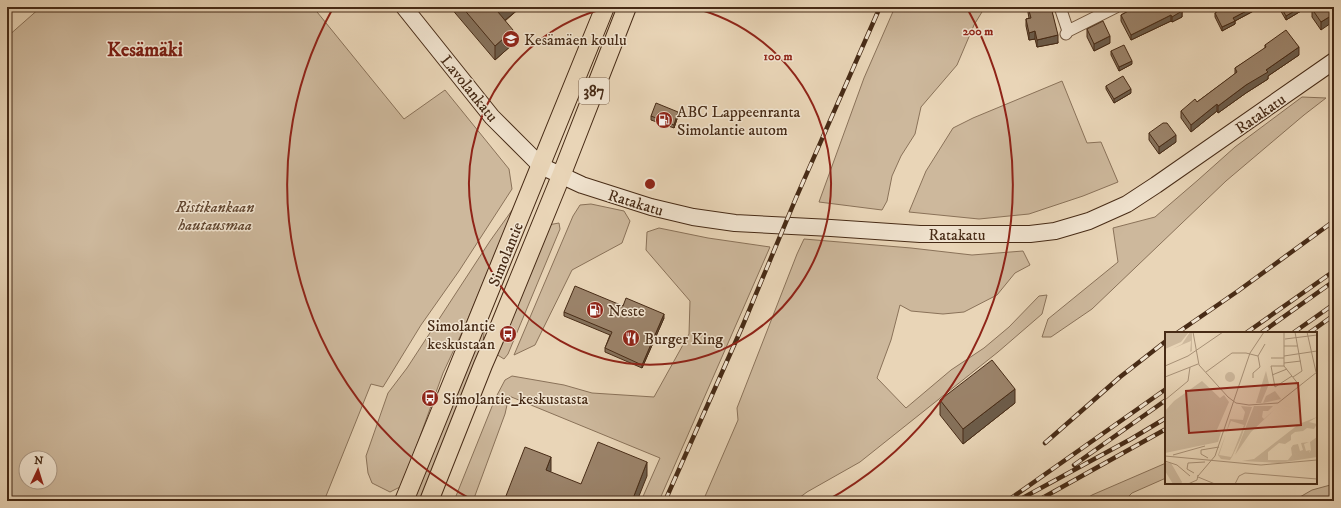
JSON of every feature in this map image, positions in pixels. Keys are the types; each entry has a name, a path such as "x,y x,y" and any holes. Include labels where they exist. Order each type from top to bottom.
{"main road":[{"name":"Lavolankatu","path":"404,7 456,70 492,117 541,166"},
{"name":"Simolantie","path":"404,501 605,7"},
{"name":"Simolantie","path":"429,501 482,365 496,335 561,176 627,7"},
{"name":"Ratakatu","path":"541,166 582,184 650,207 693,217 735,223 920,234 1030,234 1055,231 1089,221 1127,204 1334,61"}],"street":[{"path":"1060,7 1066,33 1116,7"}],"green space":[{"name":"Ristikankaan hautausmaa","path":"41,7 313,7 404,119 445,90 509,169 512,189 459,271 421,325 383,387 371,384 324,501 7,501 7,37"},
{"path":"895,7 985,7 974,25 957,65 921,107 915,134 901,156 892,176 887,201 882,210 819,202 864,78"},
{"path":"1062,81 1087,143 1101,142 1118,182 1083,196 1029,214 979,219 909,212 926,171 953,128 973,118"},
{"path":"1302,97 1326,98 1226,181 1092,309 1051,337 1042,337 1048,319 1118,262 1113,228 1155,217 1235,147"},
{"path":"591,204 624,211 630,221 622,243 572,270 535,345 514,355 573,216 580,205"},
{"path":"515,206 465,326 443,373 402,486 390,492 372,483 368,473 366,456 388,393 407,368 490,241"},
{"path":"559,223 560,229 508,354 504,359 496,354 548,225"},
{"path":"659,228 708,238 770,247 659,501 641,501 660,458 509,396 505,414 473,501 454,501 495,399 505,380 512,376 564,385 592,393 654,397 689,334 690,301 646,250 647,232"},
{"path":"804,239 972,255 1023,251 1030,265 1015,273 997,295 964,312 943,314 911,311 900,305 891,340 877,378 906,408 951,370 984,348 1009,327 1039,296 1047,295 1042,314 998,352 860,462 807,492 795,501 703,501 738,420 737,408"},
{"path":"485,323 483,343 420,501 412,501"},
{"path":"1165,463 1165,478 1132,493 1124,501 1083,501 1092,495"},
{"path":"1334,484 1334,501 1293,501 1312,490"}],"building":[{"path":"462,7 504,7 498,12 513,30 495,46"},
{"path":"1028,7 1051,7 1058,35 1037,40 1035,31 1029,33 1026,19 1031,18"},
{"path":"1136,7 1180,7 1182,11 1131,35 1121,15"},
{"path":"1225,7 1227,10 1234,7 1254,7 1233,18 1235,21 1222,27 1215,13"},
{"path":"1281,7 1301,7 1286,16"},
{"path":"1315,7 1330,7 1334,14 1321,22 1312,9"},
{"path":"1103,21 1110,36 1094,44 1087,29"},
{"path":"1286,30 1299,47 1266,70 1268,72 1246,85 1218,106 1217,104 1191,125 1181,111 1195,99 1197,102 1237,72 1235,68 1266,47 1265,45"},
{"path":"1124,45 1132,61 1119,67 1111,51"},
{"path":"1123,76 1131,89 1114,99 1106,86"},
{"path":"656,103 678,112 674,125 651,116"},
{"path":"1163,123 1167,123 1176,135 1159,147 1149,133"},
{"path":"575,286 623,306 626,298 664,314 642,365 605,348 612,332 564,312"},
{"path":"992,360 1015,389 963,429 940,400"},
{"path":"598,442 647,462 632,501 504,501 525,447 551,457 546,470 581,484"}],"railway":[{"path":"665,501 743,325 796,198 880,7"},
{"path":"1178,332 1238,291 1334,221"},
{"path":"1247,332 1334,271"},
{"path":"1262,332 1334,281"},
{"path":"1294,332 1334,304"},
{"path":"1310,332 1334,315"},
{"path":"1045,443 1120,377 1165,342"},
{"path":"1007,501 1165,390"},
{"path":"1074,465 1165,401"},
{"path":"1017,501 1131,439 1165,419"},
{"path":"1037,501 1165,430"}],"place":[{"name":"Kesämäen koulu","path":"511,39"},
{"name":"ABC Lappeenranta Simolantie autom","path":"664,120"},
{"name":"Neste","path":"595,310"},
{"name":"Simolantie keskustaan","path":"508,334"},
{"name":"Burger King","path":"631,338"},
{"name":"Simolantie_keskustasta","path":"430,398"}],"district":[{"name":"Kesämäki","path":"145,49"}]}
